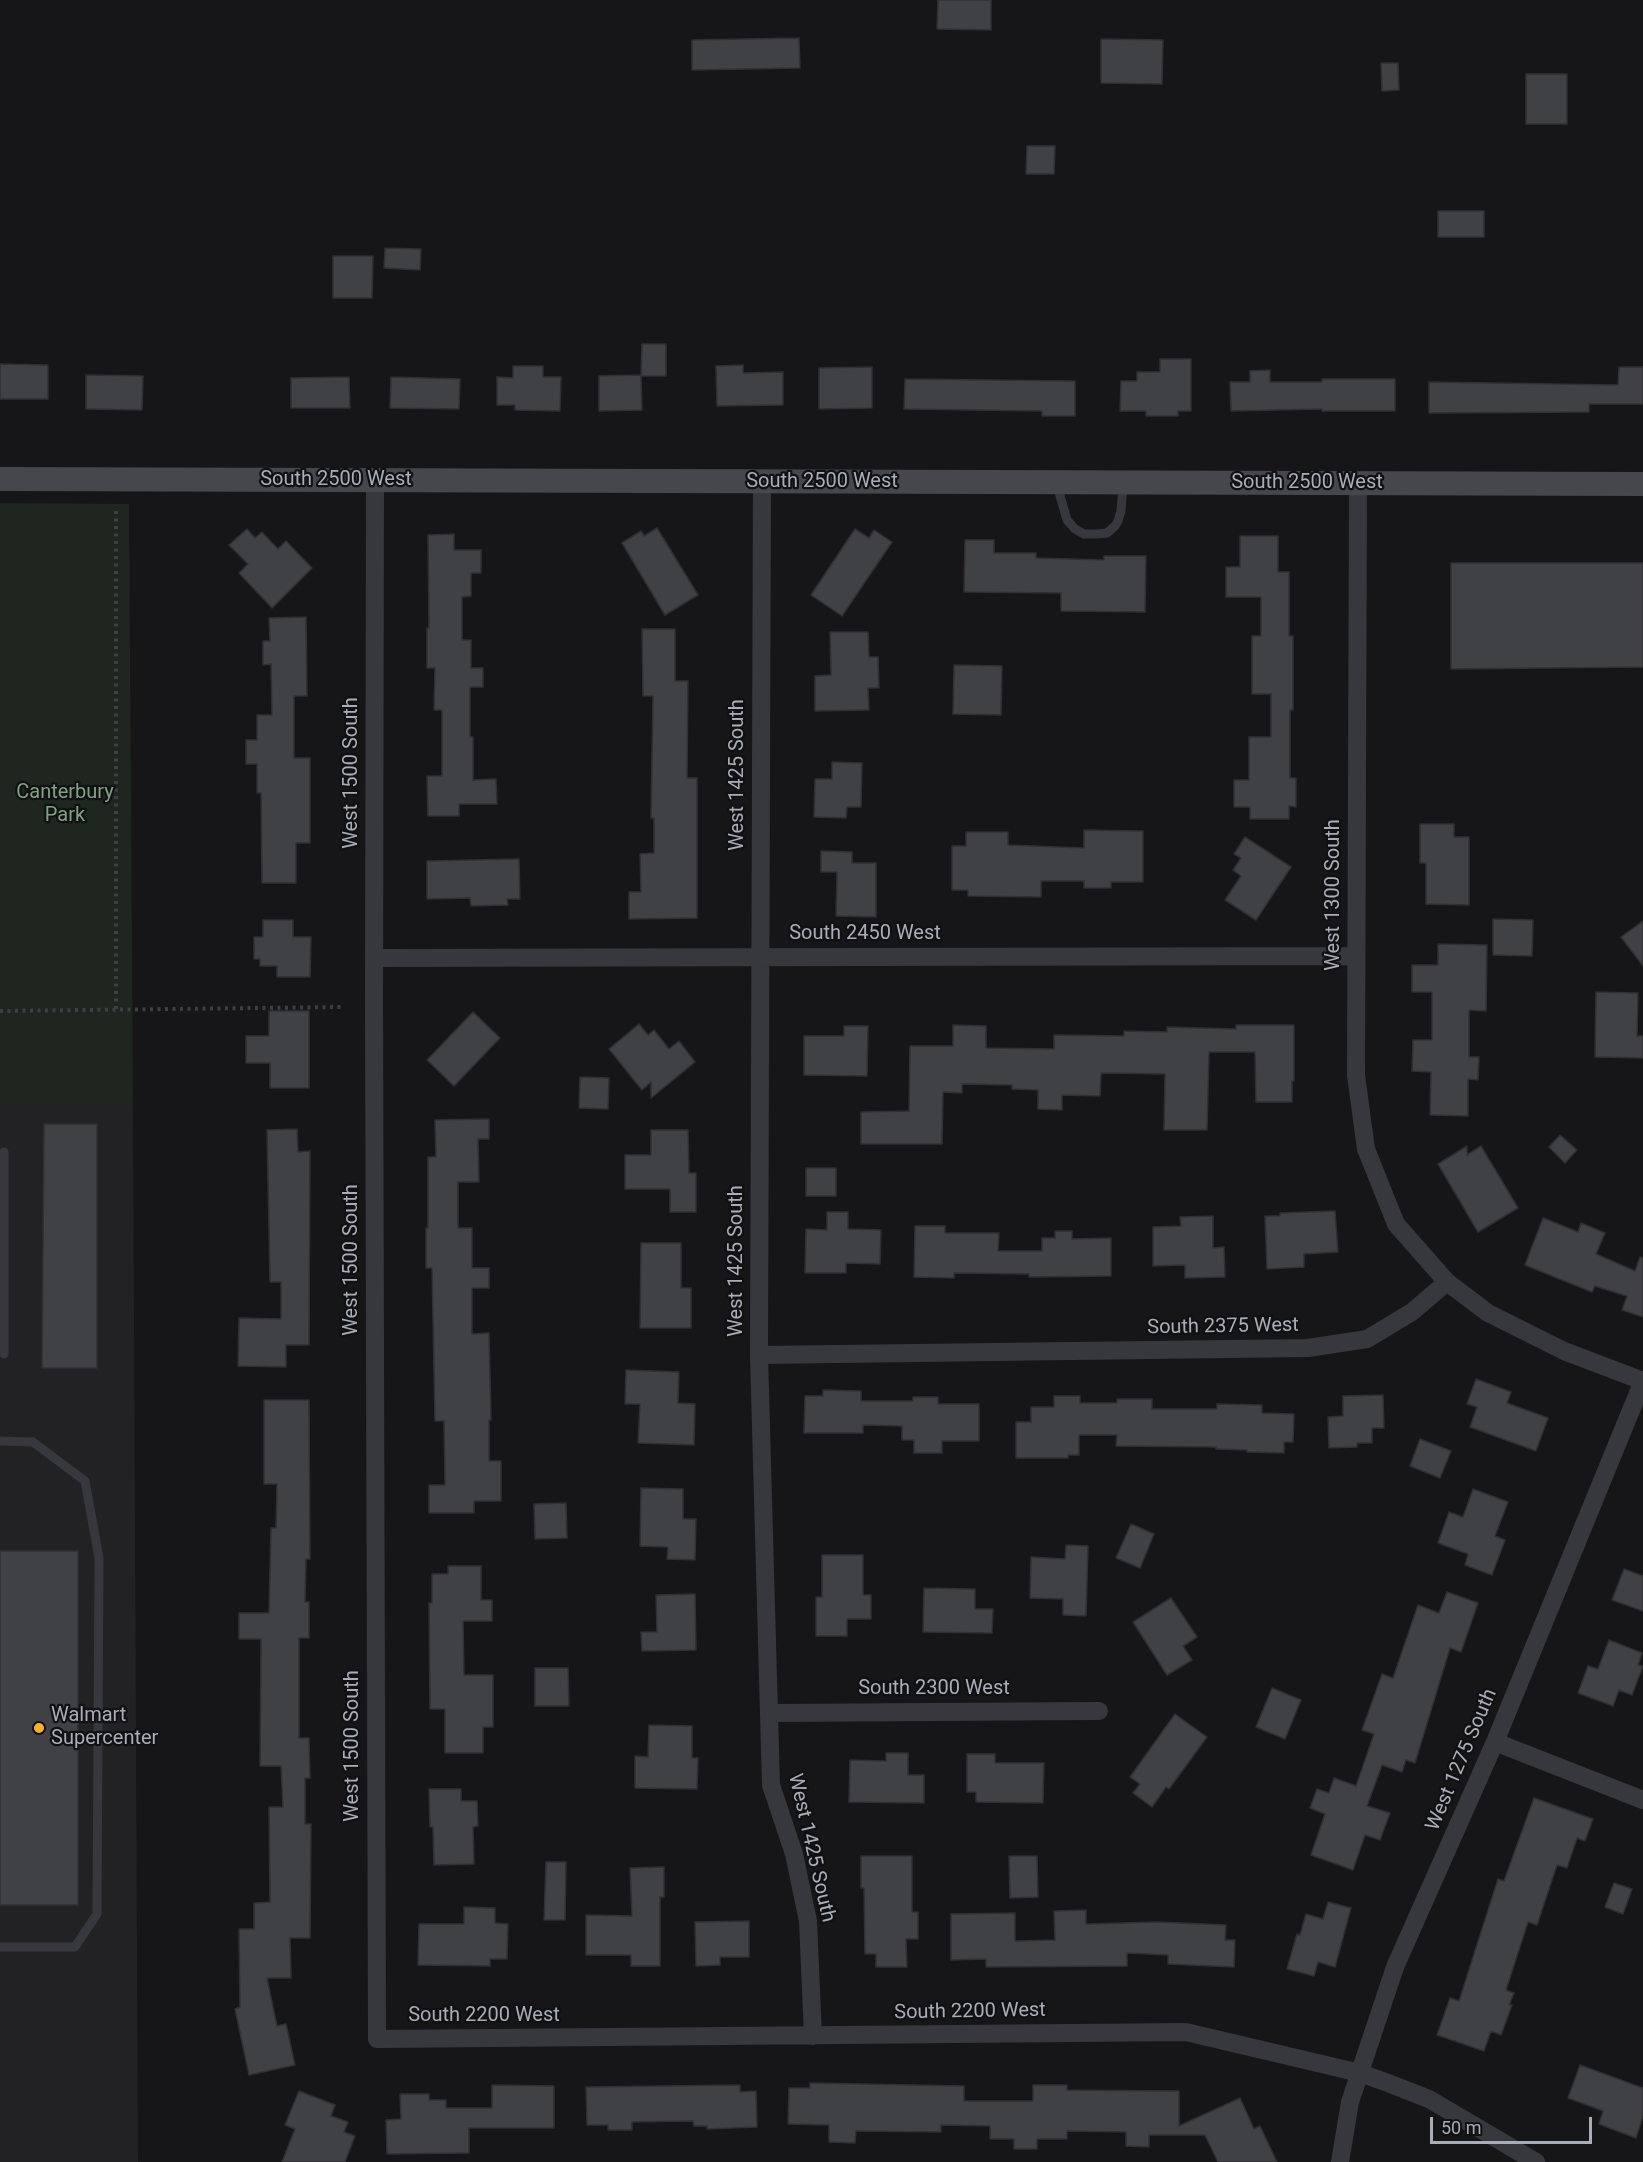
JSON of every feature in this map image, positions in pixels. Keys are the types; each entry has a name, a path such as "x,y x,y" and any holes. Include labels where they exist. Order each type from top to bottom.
{"street":[{"name":"South 2500 West","path":"0,478 1643,484"},
{"name":"West 1500 South","path":"375,480 377,2039"},
{"name":"West 1425 South","path":"762,481 759,1355 771,1785 794,1854 808,1921 813,2036"},
{"name":"West 1300 South","path":"1358,484 1356,1075 1366,1149 1396,1224 1447,1282"},
{"name":"South 2450 West","path":"374,958 1356,956"},
{"name":"South 2375 West","path":"759,1355 1308,1348 1367,1339 1412,1311 1447,1282"},
{"path":"1447,1282 1488,1313 1564,1351 1643,1381"},
{"name":"West 1275 South","path":"1340,2162 1350,2102 1395,1967 1495,1742 1643,1381"},
{"name":"South 2300 West","path":"769,1713 1099,1711"},
{"path":"1495,1742 1643,1800"},
{"name":"South 2200 West","path":"377,2039 1186,2032 1360,2073 1429,2099 1536,2162"}],"lane":[{"path":"1056,482 1067,520 1075,529 1084,534 1107,533 1115,526 1121,511 1123,482"},
{"path":"4,1152 2,1282 4,1354"},
{"path":"0,1441 33,1442 85,1482 99,1558 99,1570 97,1914 75,1947 0,1947"}],"path":[{"path":"116,512 116,1010"},
{"path":"0,1011 342,1007"}],"shaded area":[{"path":"0,1105 133,1105 138,2162 0,2162"}],"green space":[{"name":"Canterbury Park","path":"0,503 129,504 133,1105 0,1105"}],"building":[{"path":"938,0 991,0 991,30 937,29"},
{"path":"799,38 800,68 692,70 692,40"},
{"path":"1101,39 1163,40 1162,84 1101,83"},
{"path":"1381,63 1398,63 1399,90 1382,91"},
{"path":"1526,74 1567,74 1567,124 1526,124"},
{"path":"1027,146 1055,146 1054,174 1026,174"},
{"path":"1438,211 1484,211 1484,237 1438,237"},
{"path":"385,248 421,249 420,270 384,268"},
{"path":"333,256 373,256 372,298 333,298"},
{"path":"642,344 666,344 666,376 641,376 642,410 599,411 599,376 641,375"},
{"path":"1160,359 1191,359 1191,411 1178,411 1178,416 1146,416 1146,411 1120,411 1121,381 1137,381 1137,372 1160,372"},
{"path":"0,364 48,365 48,399 0,399"},
{"path":"743,365 743,373 783,372 783,405 717,406 716,366"},
{"path":"513,366 543,366 543,377 561,377 560,411 515,410 515,405 497,405 497,377 513,378"},
{"path":"872,367 872,408 819,409 819,368"},
{"path":"1619,367 1643,367 1643,404 1589,404 1589,412 1429,413 1429,382 1618,385"},
{"path":"1270,370 1270,382 1395,379 1395,411 1322,411 1322,409 1231,411 1230,382 1250,382 1250,371"},
{"path":"86,375 143,376 142,410 86,409"},
{"path":"349,377 350,408 291,408 291,378"},
{"path":"391,377 460,379 459,409 390,408"},
{"path":"905,379 1075,381 1075,416 1042,416 1042,411 904,409"},
{"path":"657,528 698,595 665,615 622,543 641,531 644,536"},
{"path":"247,529 255,538 262,532 278,549 286,541 312,568 272,608 239,573 248,564 229,545"},
{"path":"855,529 869,538 874,530 892,542 842,616 811,595"},
{"path":"454,534 454,550 481,550 481,573 471,573 471,596 462,597 462,640 471,640 471,668 483,668 483,687 470,687 473,780 496,779 497,804 459,804 459,816 428,816 427,776 442,776 442,710 434,710 435,668 427,668 428,535"},
{"path":"1240,536 1278,536 1278,572 1289,572 1289,636 1293,636 1290,778 1296,778 1296,807 1289,806 1289,819 1250,819 1250,807 1234,807 1234,780 1249,780 1249,737 1271,737 1271,694 1252,694 1252,636 1261,636 1261,597 1226,597 1226,567 1240,567"},
{"path":"965,540 994,540 994,553 1036,553 1036,558 1104,560 1104,556 1146,556 1145,612 1061,611 1061,593 964,592"},
{"path":"1451,563 1643,563 1643,667 1451,669"},
{"path":"306,617 307,696 294,696 294,758 310,758 310,843 296,843 296,883 262,883 261,793 257,793 257,764 246,764 246,740 257,740 257,715 272,715 271,664 263,665 263,641 270,641 269,618"},
{"path":"642,629 675,629 675,681 688,681 687,778 697,778 697,918 629,919 629,892 641,892 640,854 654,853 654,818 651,818 653,696 643,696"},
{"path":"830,632 868,632 869,657 878,657 879,688 868,688 869,710 815,711 815,676 831,675"},
{"path":"954,665 1002,666 1001,715 953,714"},
{"path":"832,762 862,763 861,807 847,807 846,818 814,817 815,779 832,779"},
{"path":"1420,824 1454,824 1454,837 1469,837 1469,905 1426,904 1426,863 1420,863"},
{"path":"1084,830 1143,831 1143,882 1111,882 1111,888 1084,888 1084,881 1041,881 1041,897 968,896 968,890 952,890 952,846 966,846 966,832 1008,832 1008,845 1084,848"},
{"path":"1245,837 1291,867 1256,920 1225,900 1241,876 1233,870 1241,858 1234,854"},
{"path":"821,851 852,852 852,863 876,863 876,917 836,916 837,872 821,872"},
{"path":"519,859 520,899 507,899 508,905 471,906 470,898 427,899 427,861"},
{"path":"1493,919 1533,920 1532,956 1493,955"},
{"path":"263,920 293,920 293,937 311,937 310,977 277,977 277,966 260,966 260,959 254,959 254,937 263,937"},
{"path":"1643,921 1643,966 1621,937"},
{"path":"1438,944 1487,945 1486,1011 1469,1010 1469,1057 1479,1057 1478,1080 1468,1079 1468,1116 1430,1115 1431,1072 1412,1071 1413,1040 1432,1040 1432,992 1412,992 1412,965 1438,965"},
{"path":"1596,992 1638,993 1637,1036 1643,1036 1643,1058 1595,1057"},
{"path":"269,1011 309,1011 309,1088 270,1088 270,1063 246,1063 246,1036 269,1036"},
{"path":"473,1012 500,1038 454,1086 427,1060"},
{"path":"639,1024 648,1035 654,1030 669,1049 679,1041 695,1062 651,1098 651,1082 642,1090 609,1049"},
{"path":"953,1025 986,1026 986,1048 1054,1049 1054,1035 1124,1036 1124,1031 1167,1032 1167,1027 1236,1029 1236,1025 1294,1025 1292,1102 1256,1102 1255,1052 1209,1052 1207,1130 1164,1130 1165,1074 1101,1073 1100,1096 1062,1095 1062,1110 1038,1109 1038,1090 1012,1089 1012,1085 962,1084 962,1093 943,1092 942,1144 861,1144 861,1112 909,1111 910,1046 953,1046"},
{"path":"844,1026 868,1026 867,1076 804,1075 804,1036 844,1036"},
{"path":"580,1077 609,1078 608,1109 579,1108"},
{"path":"489,1119 489,1139 478,1139 479,1182 458,1182 458,1228 472,1228 472,1268 489,1268 489,1288 472,1288 472,1334 489,1333 491,1420 489,1420 489,1461 501,1461 501,1501 474,1501 474,1513 429,1513 429,1485 445,1485 444,1421 435,1421 432,1268 426,1268 428,1157 436,1157 435,1120"},
{"path":"44,1124 97,1124 97,1368 42,1368"},
{"path":"297,1129 298,1152 310,1151 309,1345 286,1345 286,1367 238,1366 239,1318 281,1319 281,1282 270,1282 267,1130"},
{"path":"651,1130 688,1130 689,1173 696,1173 696,1212 670,1212 670,1189 625,1189 625,1155 651,1155"},
{"path":"1560,1135 1577,1150 1565,1163 1549,1147"},
{"path":"1467,1146 1467,1155 1481,1146 1518,1208 1478,1232 1438,1164"},
{"path":"806,1168 836,1168 836,1196 806,1196"},
{"path":"1335,1211 1338,1252 1304,1254 1304,1267 1267,1269 1265,1216 1280,1216 1280,1213"},
{"path":"827,1212 848,1212 848,1229 881,1230 880,1264 846,1263 846,1273 805,1273 806,1229 827,1230"},
{"path":"1213,1216 1213,1248 1224,1247 1225,1277 1185,1278 1185,1265 1153,1266 1153,1227 1181,1226 1180,1217"},
{"path":"1543,1218 1578,1232 1581,1223 1605,1233 1596,1254 1635,1271 1640,1257 1643,1258 1643,1317 1622,1310 1627,1296 1595,1286 1592,1292 1525,1265"},
{"path":"915,1226 945,1226 945,1233 999,1233 998,1251 1042,1251 1042,1238 1055,1238 1055,1231 1072,1231 1072,1239 1111,1238 1111,1276 1029,1277 1029,1274 954,1273 954,1278 914,1277"},
{"path":"641,1243 681,1243 681,1288 691,1288 691,1328 640,1328"},
{"path":"626,1370 679,1372 678,1403 695,1404 694,1445 638,1443 640,1404 625,1404"},
{"path":"1476,1379 1511,1392 1507,1403 1548,1418 1536,1451 1470,1427 1477,1407 1467,1404"},
{"path":"823,1390 861,1391 861,1401 913,1401 913,1397 938,1397 938,1404 979,1404 979,1441 942,1441 942,1453 914,1453 914,1440 902,1440 902,1426 863,1425 863,1433 804,1433 805,1396 823,1396"},
{"path":"1383,1395 1384,1428 1372,1428 1372,1443 1357,1443 1357,1447 1329,1448 1328,1417 1343,1416 1343,1396"},
{"path":"1054,1396 1080,1396 1080,1403 1117,1403 1117,1399 1152,1399 1152,1409 1217,1409 1217,1404 1262,1405 1262,1413 1294,1414 1293,1442 1284,1442 1284,1453 1247,1452 1247,1450 1216,1449 1216,1447 1116,1446 1117,1435 1079,1435 1079,1455 1068,1455 1068,1458 1016,1458 1016,1422 1031,1422 1031,1407 1054,1407"},
{"path":"264,1400 309,1400 310,1559 306,1559 305,1602 309,1602 309,1638 299,1638 299,1738 309,1738 310,1778 305,1778 305,1824 311,1824 310,1938 290,1938 291,1978 267,1978 277,2026 286,2024 295,2065 249,2075 235,2009 240,2007 239,1929 254,1929 254,1903 270,1902 269,1807 283,1807 281,1766 260,1766 261,1639 239,1639 239,1613 269,1613 271,1528 276,1528 277,1484 264,1484"},
{"path":"1420,1439 1451,1451 1440,1478 1410,1466"},
{"path":"641,1488 683,1489 683,1519 696,1519 695,1560 667,1559 668,1547 640,1546"},
{"path":"1473,1489 1508,1502 1495,1536 1505,1540 1492,1575 1465,1565 1468,1554 1438,1543 1449,1512 1463,1517"},
{"path":"566,1503 567,1538 535,1539 534,1504"},
{"path":"1131,1524 1154,1534 1140,1568 1116,1558"},
{"path":"1066,1545 1088,1546 1086,1616 1063,1615 1063,1599 1030,1598 1031,1557 1065,1559"},
{"name":"Walmart Supercenter","path":"0,1551 78,1551 78,1905 0,1905"},
{"path":"822,1555 863,1555 863,1595 871,1595 871,1619 847,1619 847,1636 816,1636 816,1597 822,1597"},
{"path":"448,1566 481,1566 481,1600 492,1600 492,1621 463,1621 464,1675 493,1675 493,1727 483,1727 483,1753 445,1753 445,1709 430,1709 429,1603 432,1603 432,1574 448,1574"},
{"path":"1624,1569 1643,1576 1643,1611 1612,1600"},
{"path":"924,1588 975,1589 975,1609 993,1609 992,1633 923,1632"},
{"path":"1447,1592 1478,1603 1461,1652 1450,1648 1415,1763 1406,1760 1402,1772 1382,1765 1367,1806 1390,1813 1380,1840 1365,1835 1353,1870 1311,1855 1325,1814 1310,1808 1317,1789 1329,1793 1334,1778 1356,1786 1374,1734 1362,1730 1382,1674 1393,1678 1418,1605 1439,1613"},
{"path":"695,1594 696,1650 642,1651 641,1632 657,1632 656,1595"},
{"path":"1171,1598 1197,1637 1183,1646 1192,1660 1167,1675 1133,1622"},
{"path":"1609,1640 1642,1653 1638,1665 1643,1666 1632,1695 1619,1690 1613,1706 1578,1693 1588,1666 1598,1669"},
{"path":"535,1668 568,1668 569,1706 535,1706"},
{"path":"1272,1688 1301,1700 1285,1739 1256,1727"},
{"path":"1175,1714 1207,1737 1169,1789 1166,1787 1152,1807 1133,1793 1140,1784 1130,1777"},
{"path":"649,1725 692,1726 692,1758 698,1758 697,1789 635,1788 635,1756 648,1757"},
{"path":"886,1753 908,1753 908,1775 924,1775 924,1803 849,1802 850,1760 886,1761"},
{"path":"967,1754 995,1754 995,1763 1044,1763 1043,1803 976,1802 976,1792 967,1792"},
{"path":"429,1789 461,1789 461,1801 477,1801 478,1826 473,1827 474,1864 434,1865"},
{"path":"1534,1798 1593,1819 1585,1841 1577,1838 1567,1868 1557,1865 1537,1925 1528,1922 1506,1990 1514,1993 1509,2005 1512,2005 1501,2035 1491,2031 1484,2051 1437,2035 1450,1998 1459,2001 1498,1879 1504,1881"},
{"path":"861,1856 912,1856 912,1912 918,1912 918,1939 906,1939 907,1967 876,1967 876,1954 865,1954"},
{"path":"1009,1856 1037,1856 1038,1897 1010,1898"},
{"path":"546,1862 566,1862 565,1920 544,1920"},
{"path":"664,1867 664,1897 660,1897 660,1966 631,1966 631,1955 586,1955 586,1915 632,1916 630,1868"},
{"path":"1614,1883 1632,1889 1623,1914 1605,1907"},
{"path":"1328,1902 1351,1908 1335,1967 1318,1962 1314,1976 1287,1969 1297,1934 1300,1935 1306,1914 1323,1919"},
{"path":"464,1907 495,1908 495,1923 508,1924 507,1959 490,1959 490,1966 418,1965 419,1924 464,1924"},
{"path":"1086,1910 1086,1924 1158,1922 1226,1925 1225,1940 1235,1940 1234,1967 1168,1964 1168,1955 1127,1953 1127,1966 986,1967 986,1959 951,1960 951,1914 1015,1913 1015,1941 1055,1940 1054,1911"},
{"path":"749,1921 749,1957 720,1957 720,1965 696,1966 695,1922"},
{"path":"1580,2065 1643,2088 1643,2116 1636,2138 1599,2124 1603,2111 1568,2098"},
{"path":"810,2083 964,2086 964,2101 1033,2101 1033,2085 1067,2085 1067,2090 1179,2091 1179,2126 1240,2098 1254,2129 1260,2126 1277,2162 1218,2162 1205,2135 1149,2135 1149,2147 1126,2146 1126,2132 1067,2131 1067,2139 1037,2139 1037,2149 1014,2149 1014,2139 990,2139 990,2126 941,2125 941,2132 856,2131 855,2143 829,2142 829,2125 788,2124 789,2088 810,2088"},
{"path":"492,2085 554,2086 554,2128 469,2128 469,2153 387,2154 386,2120 401,2119 400,2094 429,2094 429,2100 446,2100 446,2108 492,2108"},
{"path":"740,2085 740,2092 756,2091 757,2127 707,2129 707,2126 694,2126 693,2121 632,2122 632,2130 608,2130 608,2125 587,2125 586,2087"},
{"path":"299,2091 335,2105 331,2116 348,2122 344,2132 355,2136 345,2162 282,2162 295,2129 285,2125"}],"place":[{"name":"Walmart Supercenter","path":"39,1728"}]}
